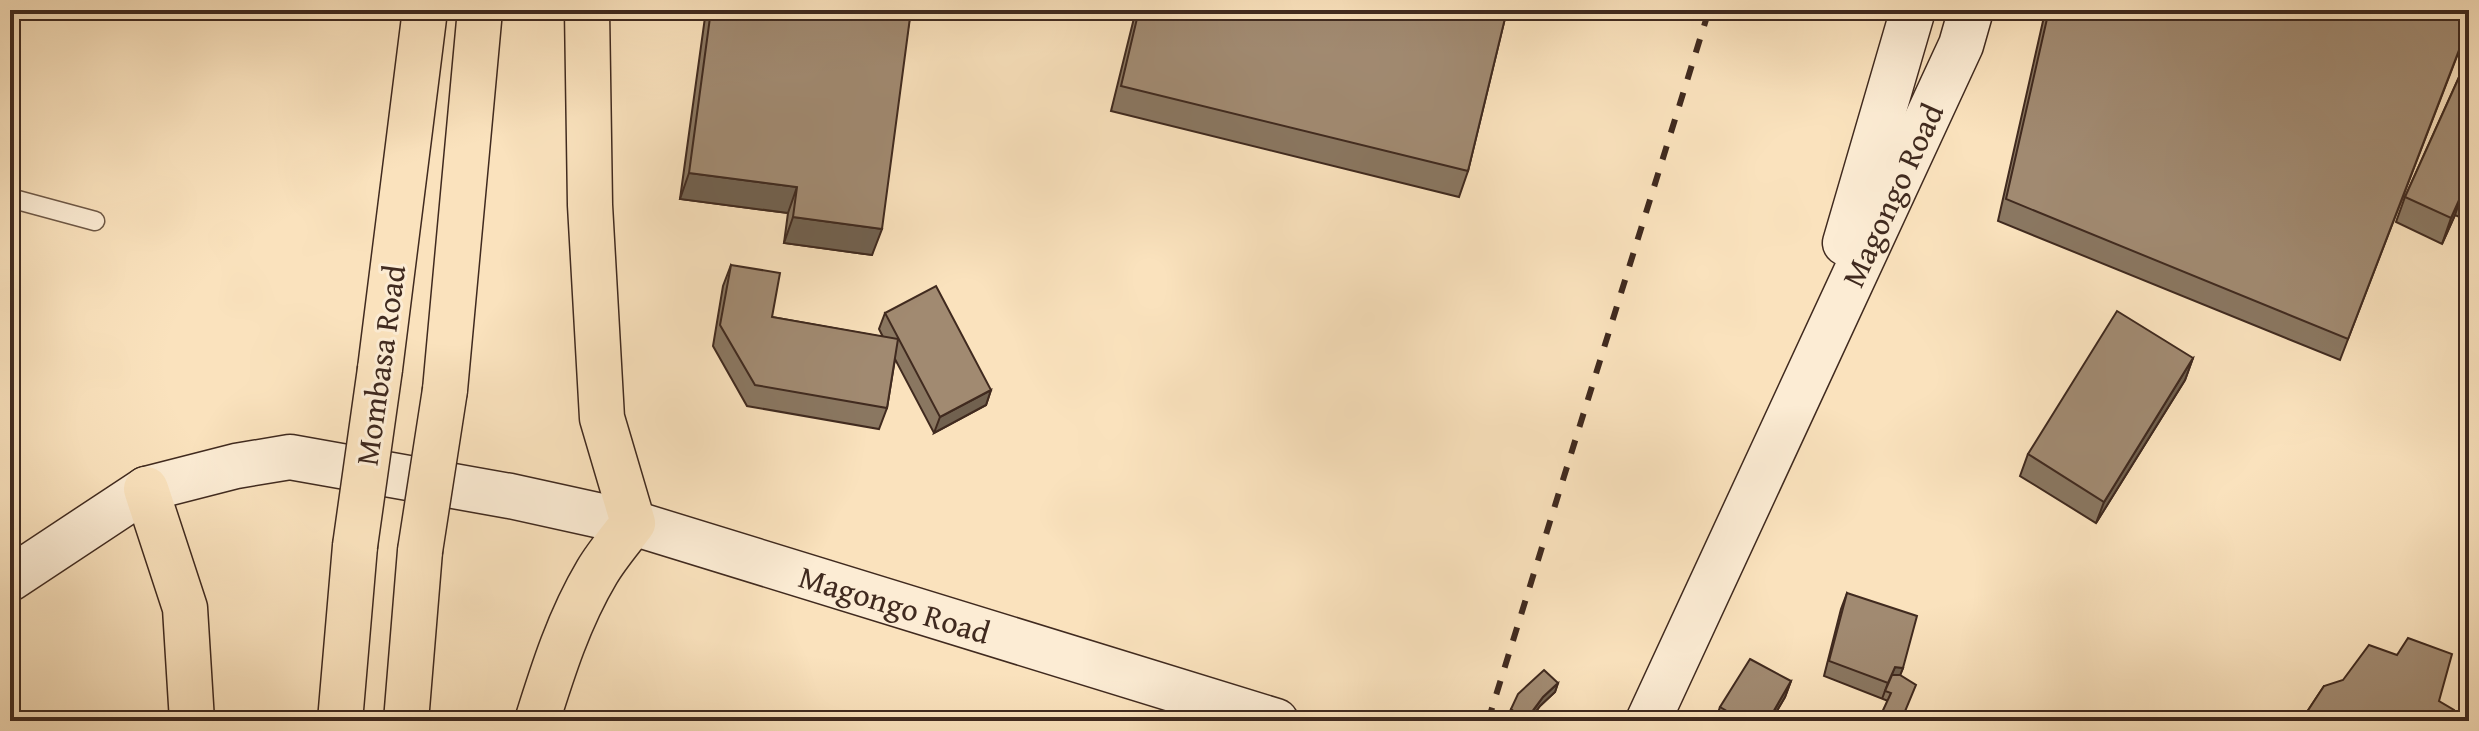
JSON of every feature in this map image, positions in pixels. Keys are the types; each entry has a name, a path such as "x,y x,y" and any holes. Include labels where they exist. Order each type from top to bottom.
{"highway":[{"name":"Mombasa Road","path":"340,721 355,546 425,10"},
{"name":"Mombasa Road","path":"406,721 420,551 445,390 480,10"},
{"path":"537,721 558,654 576,612 598,571 633,523 602,418 590,205 587,10"},
{"path":"146,489 185,608 192,721"}],"main road":[{"name":"Magongo Road","path":"1807,376 1913,10"},
{"name":"Magongo Road","path":"1648,721 1961,45 1971,10"},
{"name":"Magongo Road","path":"10,579 146,489 236,466 290,457 510,496 633,523 1276,721"}],"lane":[{"path":"10,198 95,221"}],"building":[{"path":"711,10 911,10 882,229 793,217 797,187 689,173"},
{"path":"1139,10 1507,10 1468,171 1121,86"},
{"path":"2049,10 2469,10 2469,24 2348,339 2006,199"},
{"path":"2469,55 2469,192 2464,189 2451,218 2405,197"},
{"path":"731,265 780,273 772,317 898,339 887,408 755,385 720,325"},
{"path":"936,286 991,390 940,417 885,313"},
{"path":"2117,311 2193,358 2104,502 2028,454"},
{"path":"1847,593 1917,616 1903,668 1895,667 1888,683 1829,661"},
{"path":"2408,638 2452,654 2439,701 2454,710 2450,721 2371,721 2349,713 2346,721 2301,721 2324,686 2343,680 2369,645 2397,655"},
{"path":"1750,659 1791,681 1768,721 1744,721 1720,707"},
{"path":"1544,670 1558,683 1525,721 1511,709 1518,694"},
{"path":"1892,675 1900,675 1916,685 1901,721 1878,721 1891,693 1885,691"},
{"path":"2460,715 2469,719 2469,721 2458,721"}],"railway":[{"path":"1488,721 1709,10"}]}
